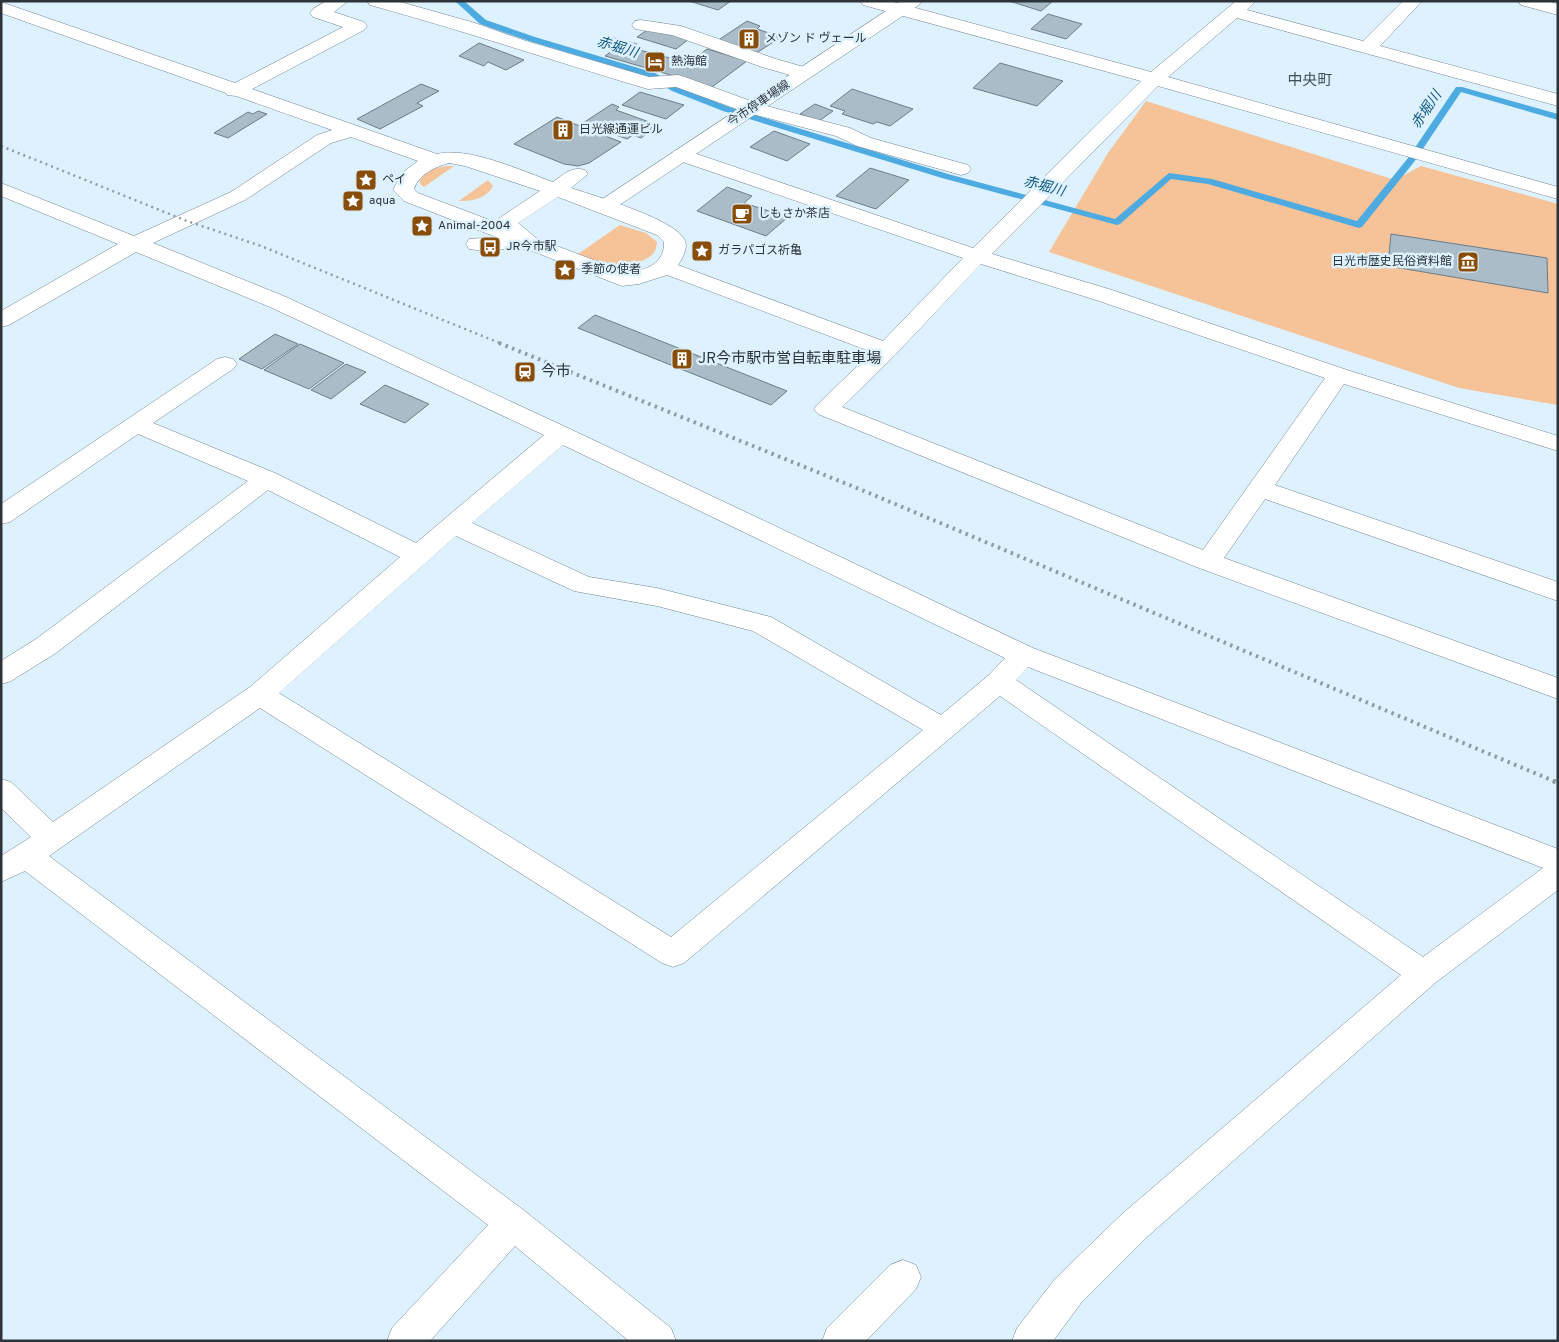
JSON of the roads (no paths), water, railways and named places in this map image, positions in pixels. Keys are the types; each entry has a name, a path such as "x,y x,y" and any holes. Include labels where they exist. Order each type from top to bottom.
{"street":[{"path":"234,91 358,26 319,13 339,1"},
{"path":"376,1 469,27 516,44 649,83 678,82 751,109 843,132 864,142 961,169"},
{"path":"869,1 906,6 1154,79 1558,193"},
{"path":"1368,47 1413,1"},
{"path":"1527,1 1558,10"},
{"name":"今市停車場線","path":"605,206 906,6"},
{"path":"1558,100 1368,47 1241,6 1154,79 977,256 887,350 826,409 1208,562 1558,689"},
{"path":"1,7 234,91 435,160"},
{"path":"641,25 675,30 703,38 769,63 804,73"},
{"path":"649,83 656,91 702,109"},
{"path":"1,320 134,244 238,196 324,139 350,131"},
{"path":"681,155 977,256 1104,295 1339,375 1558,444"},
{"path":"449,157 469,160 605,206 661,228 672,236 676,243 674,256 665,267 645,277 622,278 411,197 403,190 405,181 428,163 435,160 449,157"},
{"path":"505,224 578,174"},
{"path":"1,189 278,302 561,434 1023,655 1558,860"},
{"path":"505,224 529,243"},
{"path":"505,224 581,251"},
{"path":"477,244 529,243"},
{"path":"665,267 887,350"},
{"path":"1,516 225,364"},
{"path":"1208,562 1339,375"},
{"path":"136,425 266,479 418,555"},
{"path":"27,855 260,694 418,555 561,434"},
{"path":"1,674 46,646 266,479"},
{"path":"1260,488 1558,592"},
{"path":"454,525 583,585 657,596 762,624 942,728"},
{"path":"260,694 673,954 999,682 1023,655"},
{"path":"999,682 1424,974"},
{"path":"1,790 27,855 513,1223 658,1341"},
{"path":"1030,1341 1068,1292 1135,1225 1424,974 1558,873"},
{"path":"405,1341 513,1223"},
{"path":"840,1341 903,1277"}],"waterway":[{"name":"赤堀川","path":"459,1 483,22 532,39 652,75 675,89 726,109 945,176 1117,222 1169,176 1209,181 1359,225 1411,160 1459,89 1558,117"}],"railway":[{"path":"1,146 187,221 261,246 502,344"},
{"path":"499,343 869,493 1556,782"},
{"path":"1553,781 1558,783"}],"place":[{"name":"メゾン ド ヴェール","path":"749,39"},
{"name":"熱海館","path":"655,62"},
{"name":"日光線通運ビル","path":"563,130"},
{"name":"ペイ","path":"366,180"},
{"name":"aqua","path":"353,201"},
{"name":"しもさか茶店","path":"742,214"},
{"name":"Animal-2004","path":"422,226"},
{"name":"JR今市駅","path":"490,247"},
{"name":"ガラパゴス祈亀","path":"702,251"},
{"name":"日光市歴史民俗資料館","path":"1468,262"},
{"name":"季節の使者","path":"565,270"},
{"name":"JR今市駅市営自転車駐車場","path":"682,359"},
{"name":"今市","path":"525,372"}],"district":[{"name":"中央町","path":"1310,81"}]}
